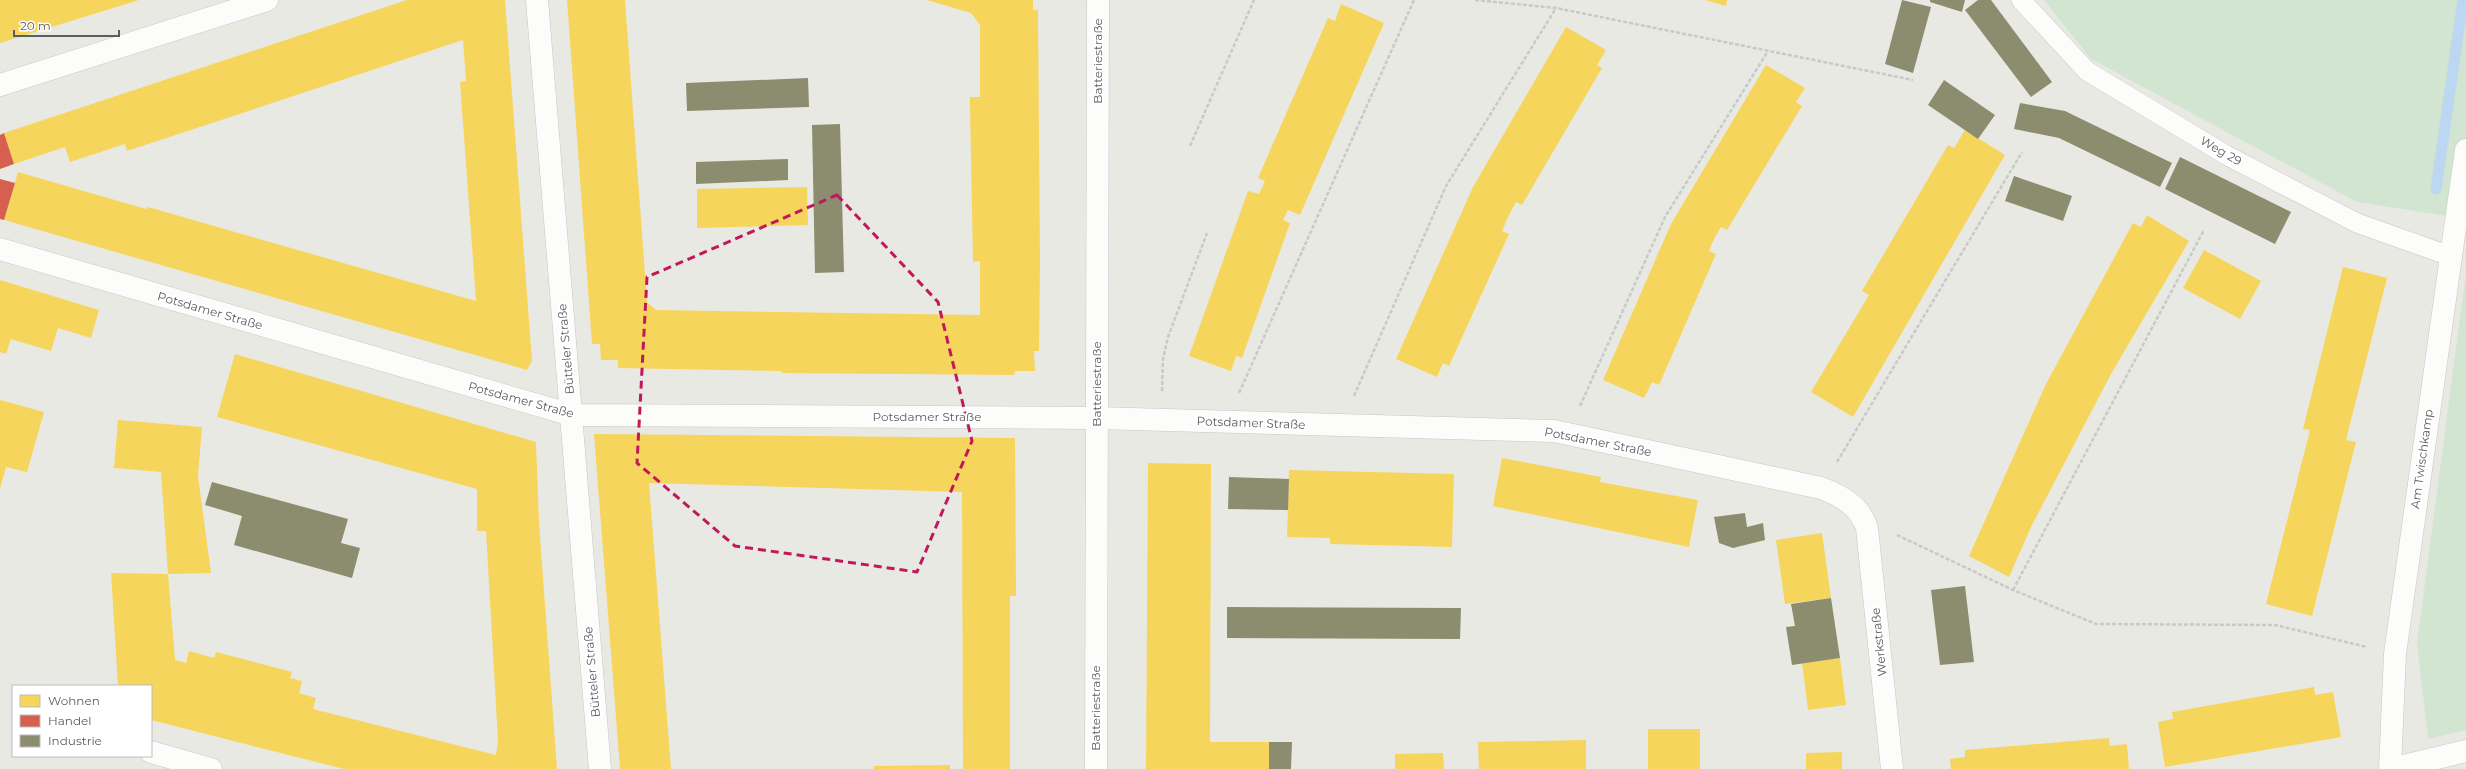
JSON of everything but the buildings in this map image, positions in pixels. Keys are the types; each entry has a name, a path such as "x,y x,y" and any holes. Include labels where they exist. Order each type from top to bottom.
{"street":[{"path":"0,84 267,0"},
{"name":"Bütteler Straße","path":"536,0 572,415 600,769"},
{"name":"Batteriestraße","path":"1096,769 1098,0"},
{"name":"Am Twischkamp","path":"2391,769 2395,654 2466,150"},
{"name":"Potsdamer Straße","path":"0,249 572,415 1097,418 1554,431 1821,488 1842,496 1865,522"},
{"name":"Werkstraße","path":"1865,522 1892,769"},
{"path":"2391,769 2466,751"},
{"path":"152,752 211,769"}],"lane":[{"name":"Weg 29","path":"2021,0 2086,71 2212,147 2357,223 2450,256"}],"path":[{"path":"1190,146 1254,0"},
{"path":"1232,422 1236,401 1414,0"},
{"path":"1475,0 1556,8 1913,80"},
{"path":"1348,426 1351,402 1446,186 1556,8"},
{"path":"1572,435 1580,404 1665,217 1768,51"},
{"path":"1821,488 2022,152"},
{"path":"2012,590 2204,230"},
{"path":"1161,420 1163,359 1168,337 1207,233"},
{"path":"1865,522 2012,590 2096,624 2275,625 2395,654"}],"highlighted area":[{"path":"837,195 938,302 972,441 917,572 735,546 637,463 647,277"}],"green space":[{"path":"2044,0 2466,0 2466,219 2357,202 2091,59"},
{"path":"2466,272 2466,730 2428,739 2417,643"}],"waterway":[{"path":"2436,189 2463,0"}]}
